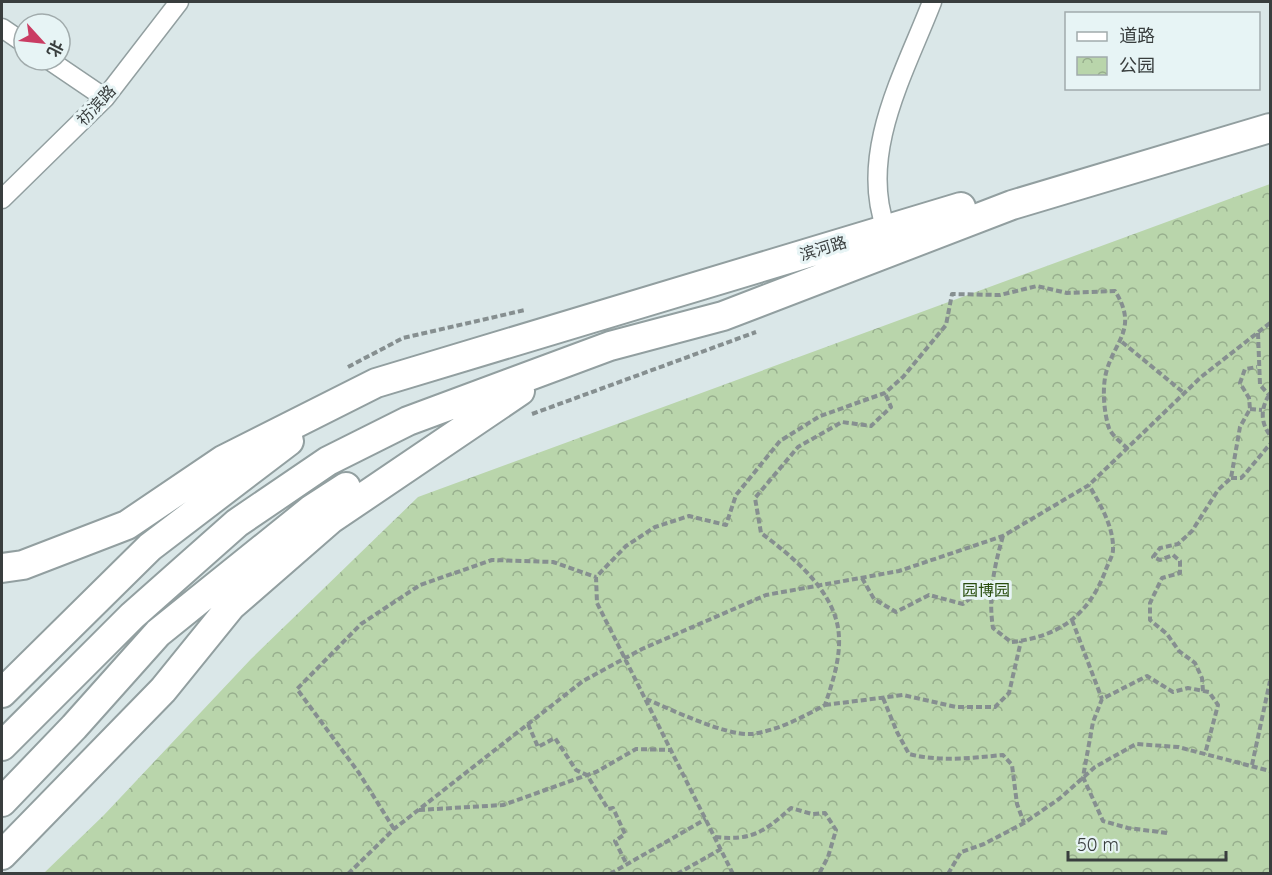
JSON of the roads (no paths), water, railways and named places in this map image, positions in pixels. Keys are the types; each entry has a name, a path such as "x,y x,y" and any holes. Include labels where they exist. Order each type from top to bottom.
{"main road":[{"name":"滨河路","path":"376,383 1270,114"},
{"name":"滨河路","path":"556,367 610,345 723,316 1012,205 1270,128"},
{"path":"2,855 163,690 231,606 331,519 556,367"},
{"path":"2,746 132,616 237,523 310,473 328,461 408,421 556,367"},
{"path":"2,802 74,727 158,633 312,509 400,454 556,367"},
{"path":"2,568 22,565 127,525 223,460 376,383"},
{"path":"2,693 150,547 308,426 376,383"}],"street":[{"name":"祊滨路","path":"2,199 105,98 179,2"},
{"path":"886,229 878,208 882,130 932,2"},
{"path":"67,72 105,98"}],"park label":[{"name":"园博园","path":"986,590"}]}
